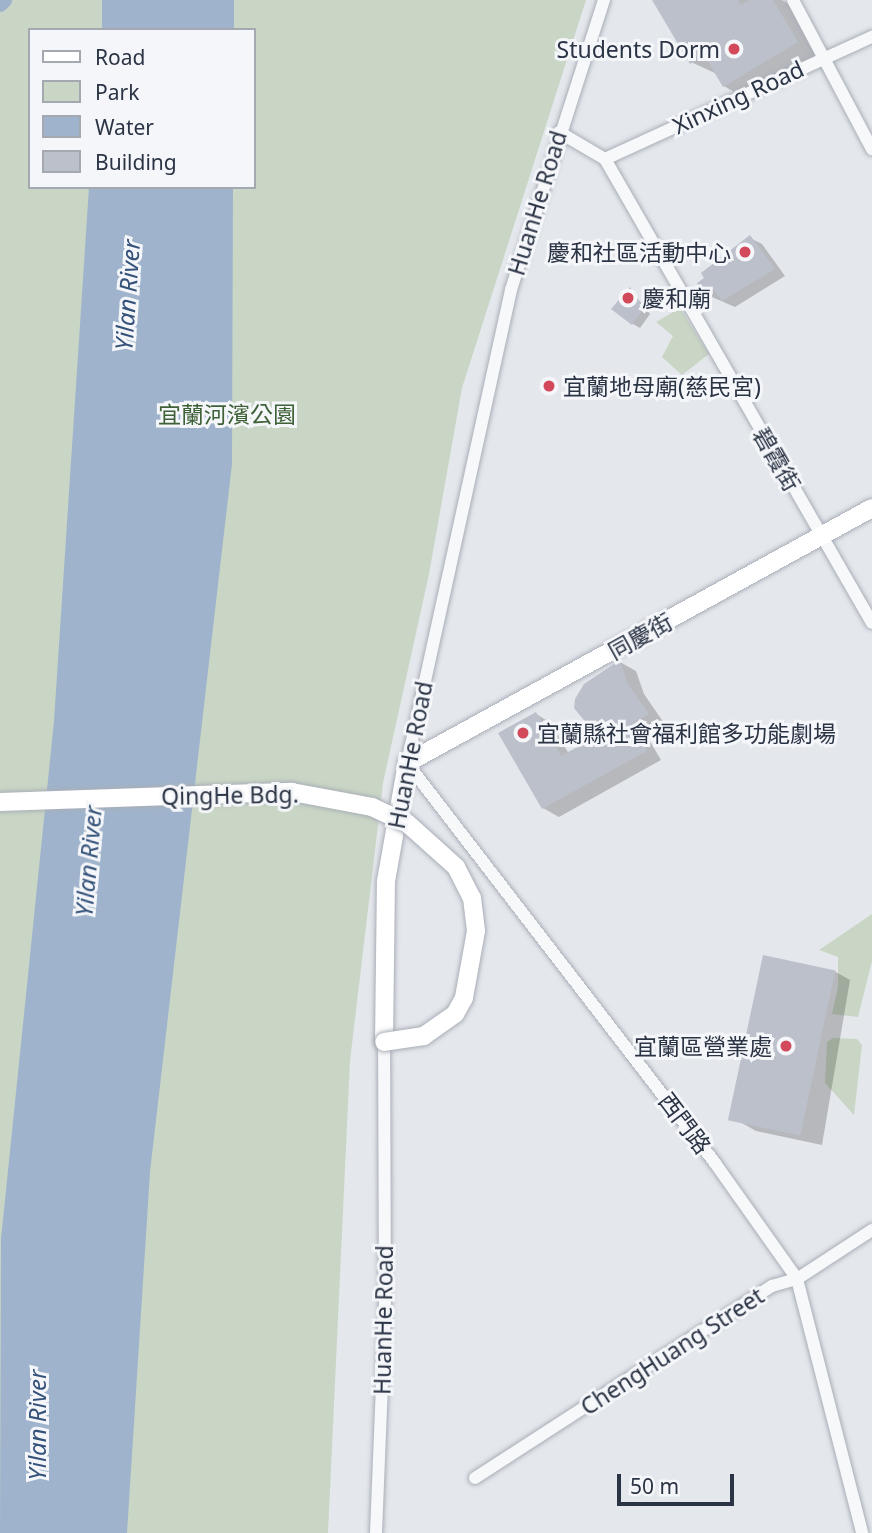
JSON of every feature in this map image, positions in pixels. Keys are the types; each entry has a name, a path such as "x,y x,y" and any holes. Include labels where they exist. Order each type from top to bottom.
{"street":[{"name":"HuanHe Road","path":"376,1533 385,1309 386,881 407,763 511,290 559,132 604,0"},
{"path":"793,0 872,149"},
{"name":"Xinxing Road","path":"605,159 872,37"},
{"name":"碧霞街","path":"559,132 605,159 872,623"},
{"name":"同慶街","path":"407,763 872,508"},
{"name":"西門路","path":"407,763 618,1034 797,1279 862,1533"},
{"name":"QingHe Bdg.","path":"0,802 292,792 372,807 407,823 456,867 472,898 476,931 464,998 455,1014 424,1036 384,1042"},
{"name":"ChengHuang Street","path":"474,1478 772,1286 797,1279 872,1230"}],"green space":[{"name":"宜蘭河濱公園","path":"0,0 586,0 462,388 429,574 383,783 350,1061 328,1533 0,1533"},
{"path":"680,308 709,354 682,375 662,357 673,336 656,322"},
{"path":"872,914 872,961 858,1017 832,1014 838,987 838,957 819,950"},
{"path":"833,1038 857,1039 862,1045 854,1115 825,1083 827,1042"}],"water":[{"path":"102,0 234,0 234,28 102,28"},
{"name":"Yilan River","path":"89,189 233,189 232,464 150,1172 127,1533 0,1533 1,1239 54,721"}],"building":[{"name":"Students Dorm","path":"652,0 738,0 741,5 750,0 773,0 798,42 723,87 704,55 690,64"},
{"name":"慶和社區活動中心","path":"750,235 775,269 722,301 713,289 704,296 697,283 704,278 701,273"},
{"name":"慶和廟","path":"630,287 644,309 632,325 611,309"},
{"name":"宜蘭縣社會福利館多功能劇場","path":"620,660 628,684 649,714 635,722 638,725 633,728 647,751 542,809 498,733 536,712 561,756 597,736 574,708 575,699 584,684"},
{"name":"宜蘭區營業處","path":"763,955 835,970 800,1136 728,1120"}],"waterway":[{"path":"0,4 4,0"}],"place":[{"name":"Students Dorm","path":"734,49"},
{"name":"慶和社區活動中心","path":"745,252"},
{"name":"慶和廟","path":"628,298"},
{"name":"宜蘭地母廟(慈民宮)","path":"549,386"},
{"name":"宜蘭縣社會福利館多功能劇場","path":"523,733"},
{"name":"宜蘭區營業處","path":"786,1046"}]}
